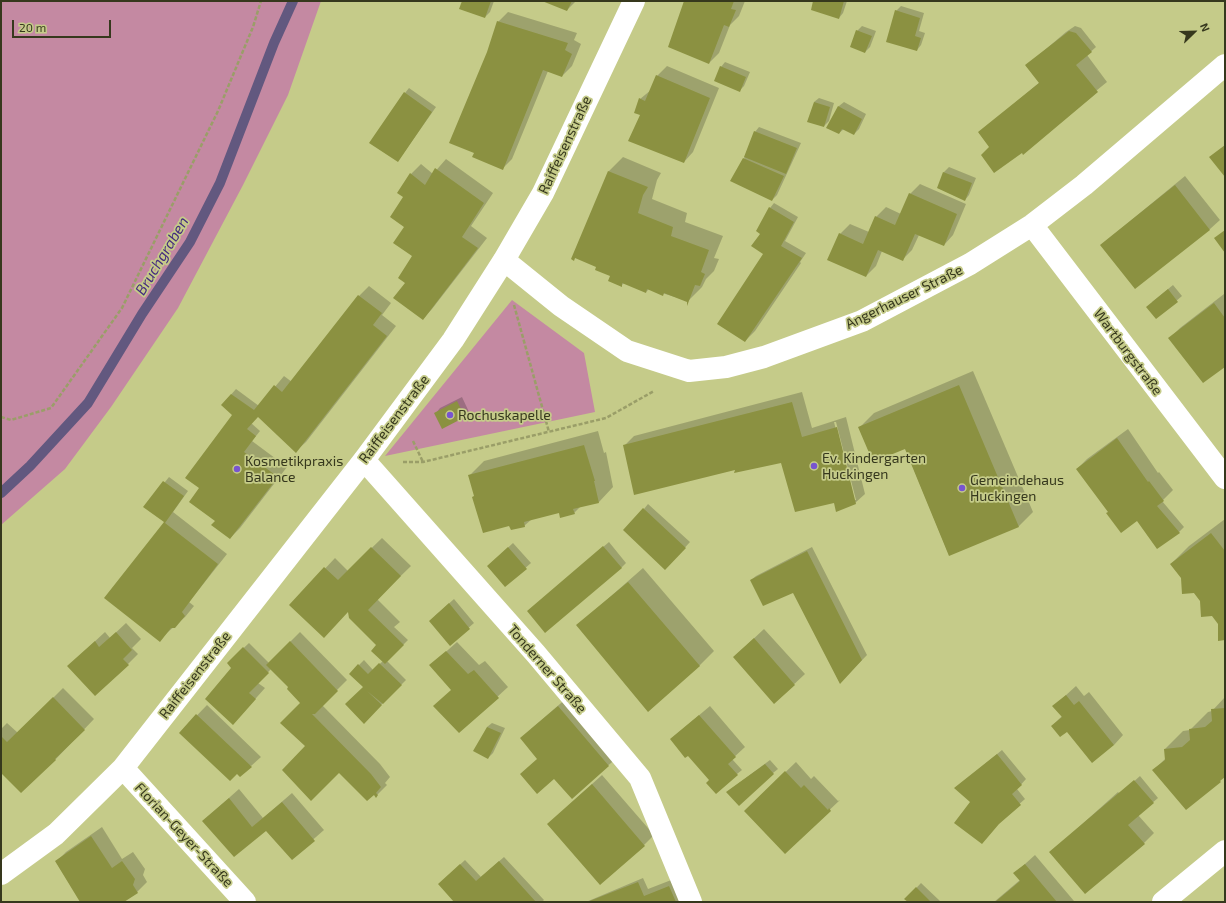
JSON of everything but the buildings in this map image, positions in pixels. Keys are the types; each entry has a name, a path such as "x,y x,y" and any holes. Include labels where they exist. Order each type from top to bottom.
{"street":[{"name":"Raiffeisenstraße","path":"1,874 56,834 123,768 364,460 453,340 504,260 543,192 634,1"},
{"name":"Angerhauser Straße","path":"504,260 562,306 627,351 689,371 726,367 764,356 862,321 970,264 1032,225 1084,185 1225,65"},
{"name":"Wartburgstraße","path":"1032,225 1225,478"},
{"name":"Tonderner Straße","path":"364,460 536,654 640,778 691,902"},
{"name":"Florian-Geyer-Straße","path":"123,768 245,902"},
{"path":"1163,902 1225,852"}],"path":[{"path":"1,417 11,420 51,408 122,308 218,111 253,27 261,1"},
{"path":"504,260 512,300 549,432"},
{"path":"364,460 423,462 606,418 689,371"}],"shaded area":[{"path":"1,1 321,1 288,95 243,185 178,308 111,407 65,469 1,525"},
{"path":"512,300 584,353 595,412 385,456"}],"waterway":[{"name":"Bruchgraben","path":"1,493 30,466 88,403 142,314 190,242 220,183 274,43 293,1"}],"place":[{"name":"Rochuskapelle","path":"450,415"},
{"name":"Ev. Kindergarten Huckingen","path":"814,466"},
{"name":"Kosmetikpraxis Balance","path":"237,469"},
{"name":"Gemeindehaus Huckingen","path":"962,488"}]}
